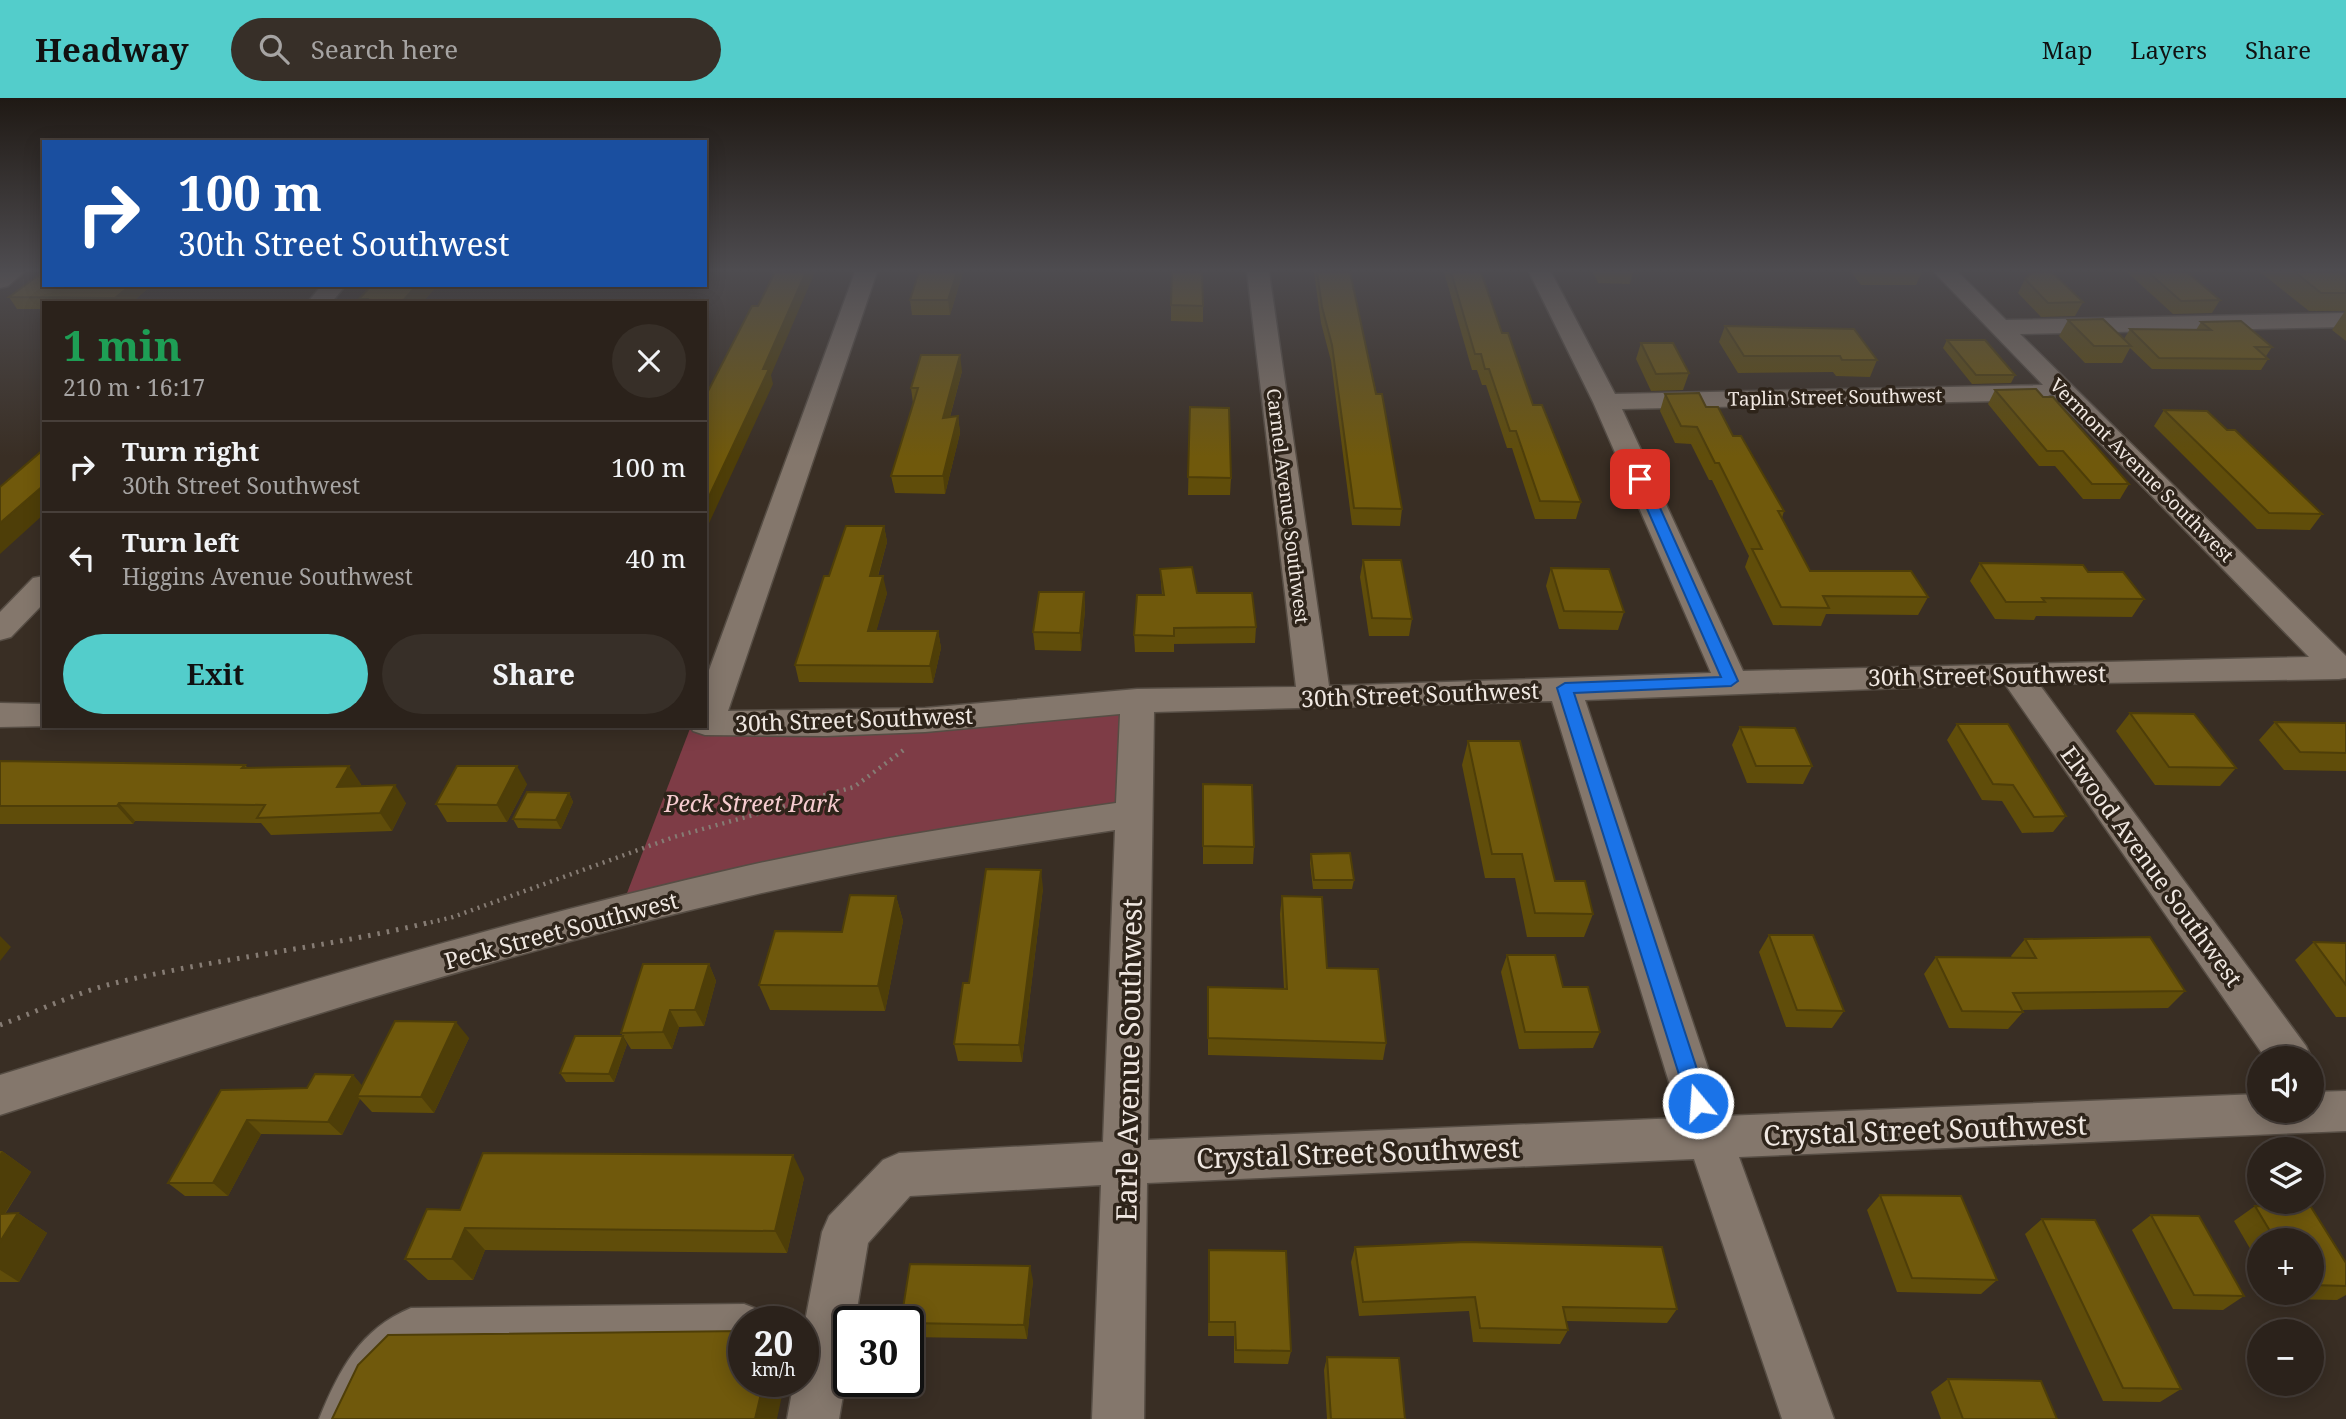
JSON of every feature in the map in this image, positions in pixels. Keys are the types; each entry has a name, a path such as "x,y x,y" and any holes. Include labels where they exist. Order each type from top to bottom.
{"street":[{"path":"707,720 844,334"},
{"name":"Carmel Avenue Southwest","path":"1266,334 1314,698"},
{"path":"1571,334 1606,402 1731,681"},
{"name":"Vermont Avenue Southwest","path":"2004,334 2343,667"},
{"name":"Taplin Street Southwest","path":"1606,402 2064,392"},
{"path":"0,630 42,587"},
{"name":"30th Street Southwest","path":"707,723 826,724 925,720 1137,701 1314,698 1731,681 2014,673 2343,667"},
{"name":"Elwood Avenue Southwest","path":"2014,673 2282,1046"},
{"path":"1565,688 1709,1138 1808,1419"},
{"name":"Earle Avenue Southwest","path":"1118,1419 1137,701"},
{"path":"0,715 42,716"},
{"name":"Peck Street Southwest","path":"0,1095 259,1013 683,897 855,858 1133,814"},
{"name":"Crystal Street Southwest","path":"819,1318 846,1232 899,1175 1126,1161 1709,1138 2329,1104"},
{"path":"345,1419 365,1373 385,1350 411,1333 728,1329"},
{"name":"Crystal Street Southwest","path":"813,1419 814,1397"}],"path":[{"path":"0,1025 108,985 242,956 368,938 453,917 662,841 828,796 854,787 901,755 925,720"}],"green space":[{"name":"Peck Street Park","path":"1137,701 1133,814 619,914 690,728 707,728 707,725"}],"building":[{"path":"738,334 779,334 763,369 769,369 707,501 707,393"},
{"path":"1329,334 1363,334 1376,394 1382,394 1402,509 1354,508"},
{"path":"1469,334 1508,334 1533,405 1542,405 1581,502 1540,501 1516,431 1510,431 1489,369 1485,369 1481,354 1475,354"},
{"path":"1730,334 1857,334 1877,360 1842,360 1840,356 1744,356"},
{"path":"2082,334 2118,334 2131,346 2094,346"},
{"path":"2135,334 2256,334 2272,347 2255,347 2268,359 2159,358"},
{"path":"1947,340 1985,340 2015,375 1976,375"},
{"path":"1641,343 1673,343 1689,373 1656,374"},
{"path":"921,355 960,355 943,418 958,416 943,476 891,476 918,388 911,388"},
{"path":"2036,389 2043,397 2053,397 2129,484 2092,484 2063,451 2047,451 1995,390"},
{"path":"1699,393 1706,407 1718,407 1733,436 1741,436 1784,511 1778,511 1810,571 1911,571 1928,597 1823,596 1829,608 1781,607 1752,549 1762,549 1719,463 1715,463 1697,427 1681,426 1665,394"},
{"path":"1190,407 1229,408 1231,478 1188,477"},
{"path":"2164,410 2207,411 2227,430 2235,430 2322,514 2269,513"},
{"path":"42,451 42,487 0,523 0,487"},
{"path":"846,526 884,526 870,576 883,576 868,631 938,631 930,666 795,665 824,576 829,576"},
{"path":"1363,560 1401,560 1412,619 1372,618"},
{"path":"1980,563 2083,565 2088,572 2123,572 2144,599 2042,598 2045,602 2006,602"},
{"path":"1192,567 1197,593 1252,593 1256,627 1174,628 1174,636 1134,635 1137,595 1164,595 1160,569"},
{"path":"1551,568 1609,569 1624,612 1564,611"},
{"path":"1039,592 1084,592 1080,633 1033,632"},
{"path":"2130,713 2194,714 2236,768 2169,767"},
{"path":"2275,722 2346,723 2346,753 2300,752"},
{"path":"1957,724 2008,724 2066,816 2034,817 2013,785 1993,784"},
{"path":"1740,727 1795,728 1812,766 1756,766"},
{"path":"1468,741 1520,741 1555,881 1585,881 1593,914 1535,913 1522,854 1492,854"},
{"path":"0,761 245,765 242,768 349,766 337,787 395,785 380,813 257,818 265,805 119,803 117,806 0,806"},
{"path":"457,766 517,766 497,805 436,804"},
{"path":"1203,784 1252,785 1254,847 1203,846"},
{"path":"527,792 569,793 556,820 513,819"},
{"path":"1350,853 1354,880 1314,880 1311,854"},
{"path":"986,869 1041,870 1019,1045 954,1044 963,983 969,983"},
{"path":"850,895 896,896 878,986 759,985 775,931 842,932"},
{"path":"1282,896 1322,897 1327,968 1378,969 1386,1043 1208,1038 1208,987 1287,989"},
{"path":"1769,935 1813,935 1844,1011 1797,1010"},
{"path":"2150,937 2185,991 2013,993 2023,1012 1962,1011 1936,957 2036,958 2025,939"},
{"path":"2314,942 2346,943 2346,985"},
{"path":"1507,955 1555,955 1563,987 1588,987 1600,1032 1525,1032"},
{"path":"643,964 709,964 695,1010 670,1010 663,1032 621,1033"},
{"path":"395,1021 456,1022 421,1097 357,1096"},
{"path":"575,1036 623,1036 609,1074 560,1073"},
{"path":"315,1074 353,1075 328,1122 247,1120 213,1183 168,1183 221,1090 307,1088"},
{"path":"483,1153 793,1155 775,1231 465,1228 452,1259 405,1259 427,1209 460,1210"},
{"path":"1880,1195 1961,1196 1997,1280 1912,1278"},
{"path":"18,1213 0,1242 0,1214"},
{"path":"2260,1214 2315,1214 2346,1263 2346,1286 2324,1285 2324,1228 2268,1228"},
{"path":"2151,1215 2199,1216 2244,1296 2194,1295"},
{"path":"2042,1219 2095,1220 2181,1389 2123,1388"},
{"path":"1466,1242 1662,1247 1677,1309 1563,1307 1568,1330 1480,1328 1475,1297 1363,1302 1355,1247"},
{"path":"1209,1250 1286,1251 1291,1351 1236,1350 1235,1322 1209,1322"},
{"path":"910,1264 1030,1266 1024,1325 924,1323 924,1306 903,1306"},
{"path":"728,1331 728,1397 760,1397 755,1419 332,1419 358,1365 388,1335"},
{"path":"1327,1357 1399,1358 1405,1419 1331,1419"},
{"path":"1948,1379 2041,1381 2057,1419 1963,1419"}],"route":[{"path":"1640,479 1731,681 1565,688 1698,1103"}]}
